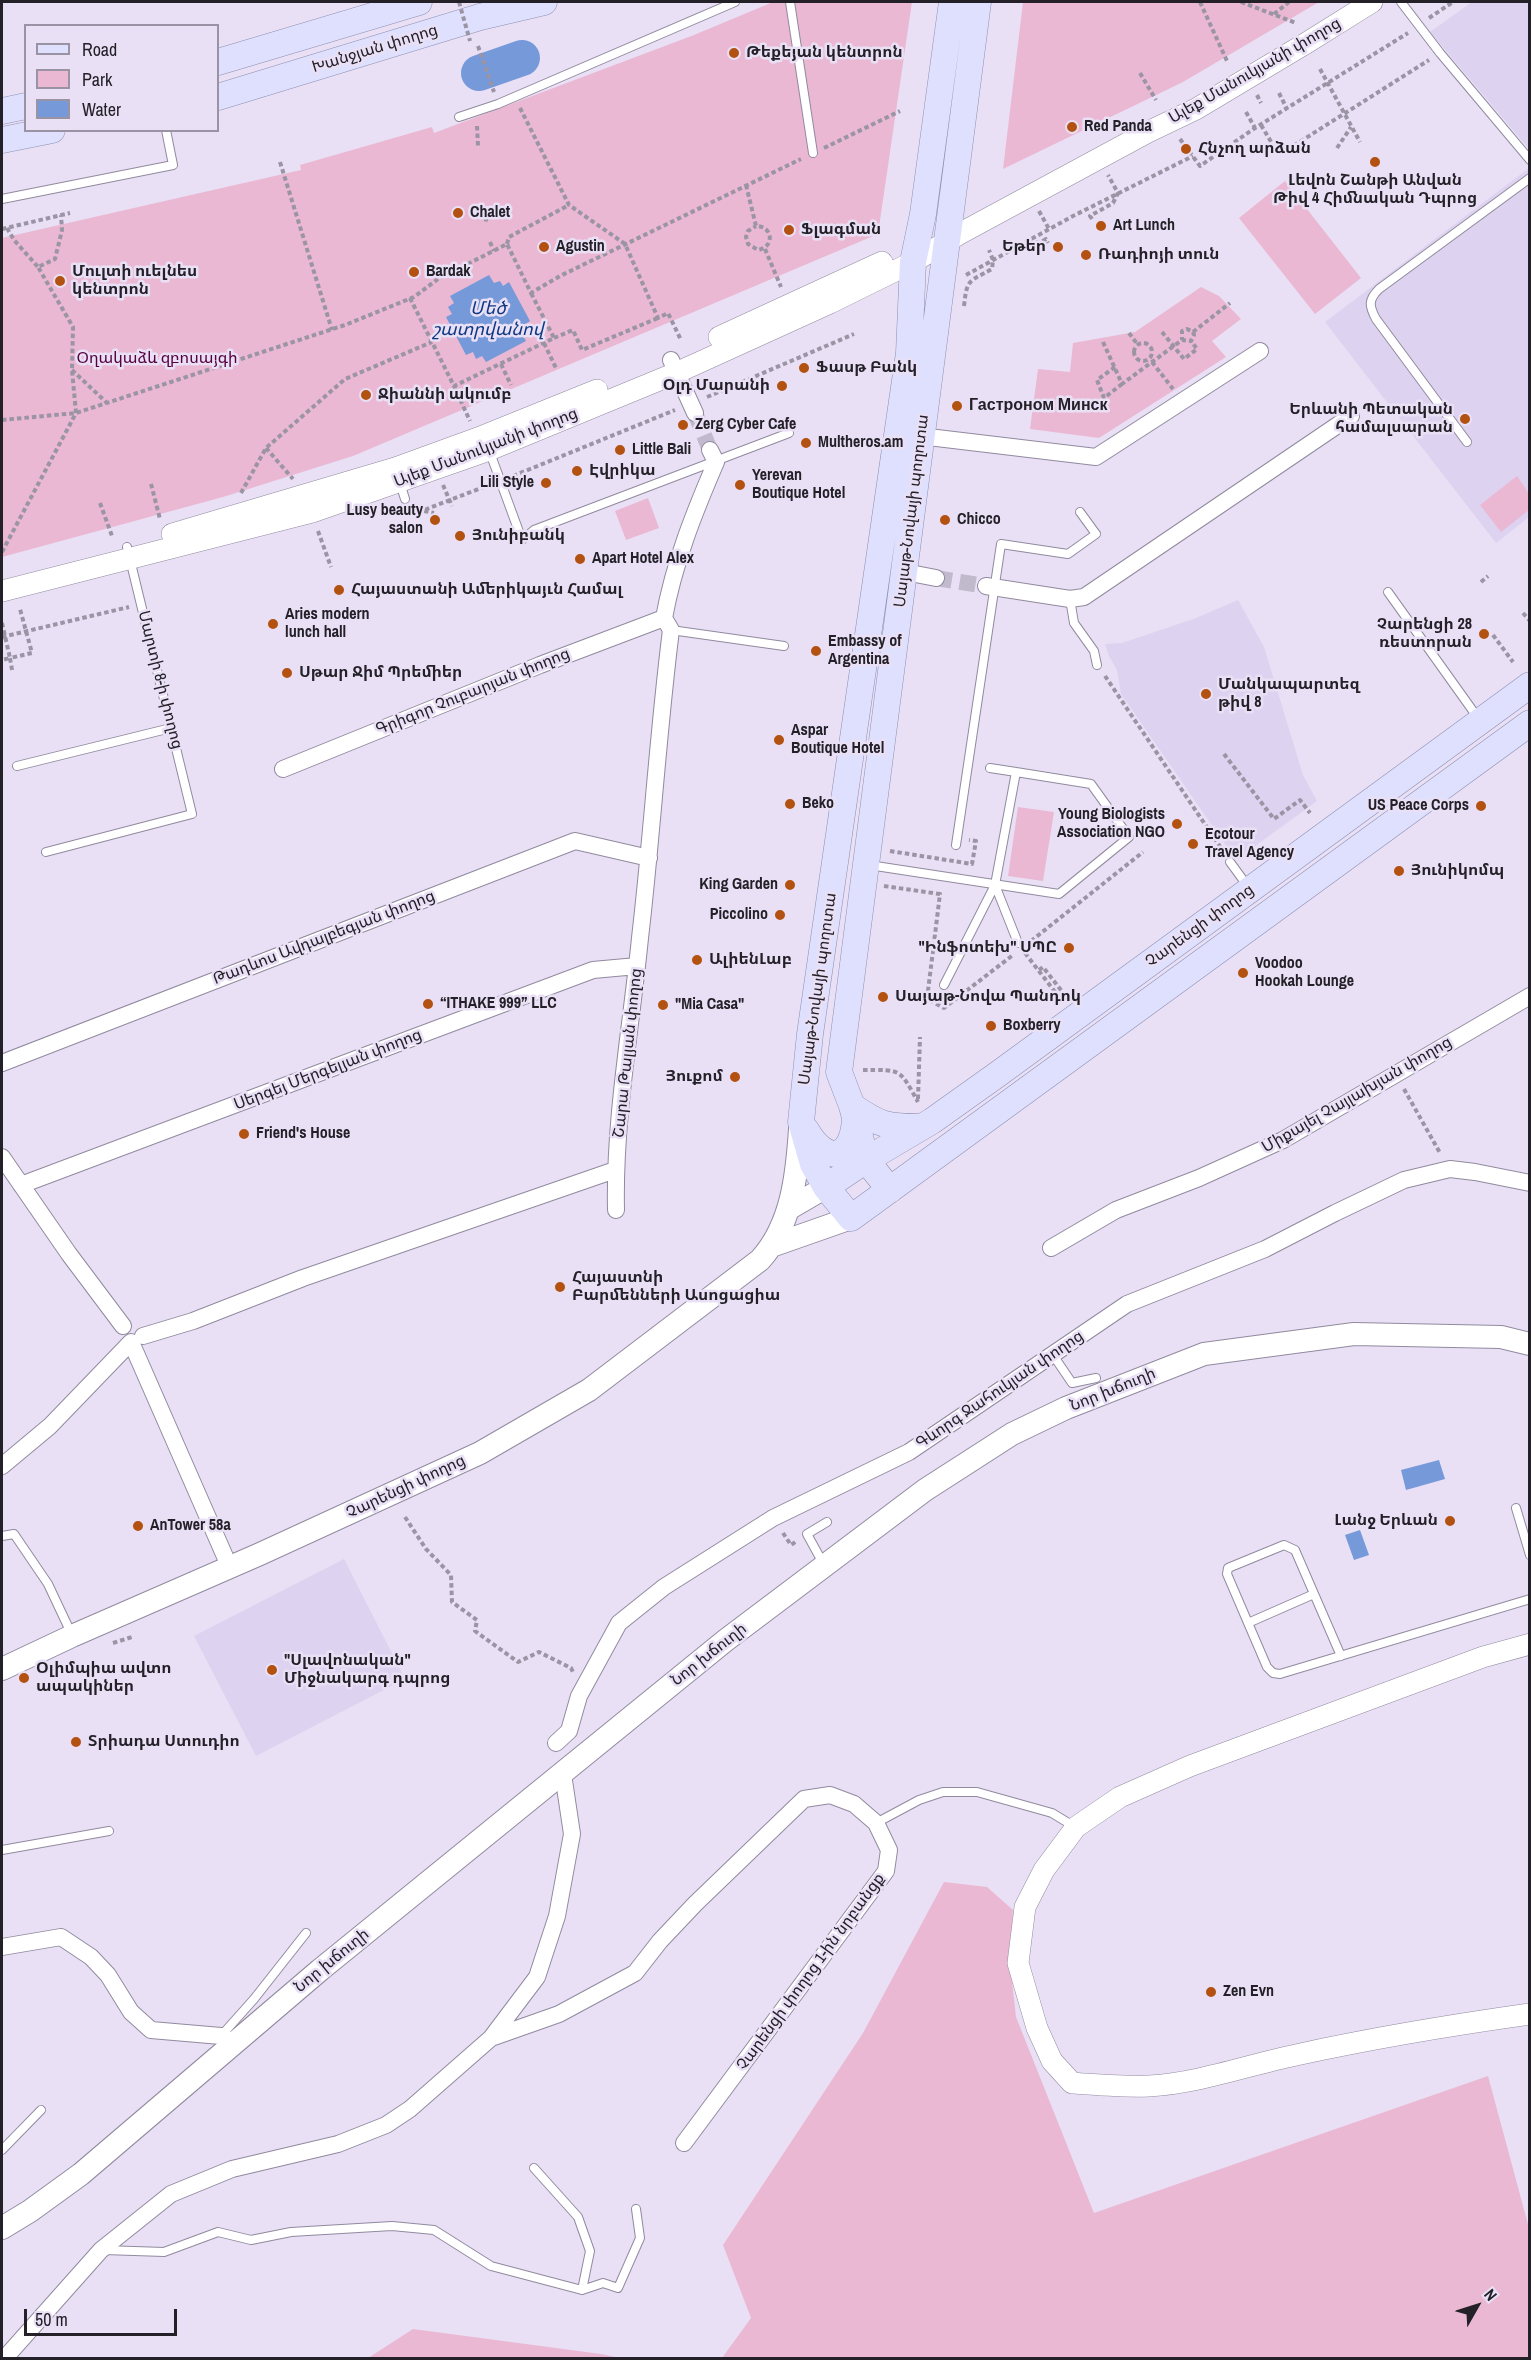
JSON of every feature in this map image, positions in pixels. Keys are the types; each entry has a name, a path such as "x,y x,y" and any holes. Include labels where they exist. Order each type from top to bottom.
{"main road":[{"name":"Խանջյան փողոց","path":"219,62 414,2"},
{"name":"Խանջյան փողոց","path":"219,98 525,4 543,2"},
{"name":"Սայաթ-Նովայի պողոտա","path":"790,1208 799,1154 810,1034 909,353 914,254 923,214 952,2"},
{"name":"Սայաթ-Նովայի պողոտա","path":"866,1160 854,1111 839,1072 876,857 920,436 978,2"},
{"path":"2,111 24,106"},
{"path":"2,140 42,132"},
{"name":"Չարենցի փողոց","path":"2,1670 72,1636 230,1568 480,1453 589,1390 760,1260 774,1245 790,1208 932,1121 1530,685"},
{"name":"Չարենցի փողոց","path":"774,1245 851,1218 1530,723"},
{"path":"801,1122 815,1143 831,1154 840,1153 852,1140 854,1111 890,1126 920,1127"},
{"name":"Սայաթ-Նովայի պողոտա","path":"801,1122 813,1164 826,1187 851,1218"},
{"path":"866,1160 891,1190"},
{"name":"Նոր խճուղի","path":"2,2228 81,2174 228,2040 320,1970 726,1640 925,1490 1012,1434 1066,1408 1204,1354 1354,1334 1501,1337 1530,1344"}],"street":[{"name":"Ալեք Մանուկյանի փողոց","path":"2,578 254,512 384,472 674,366 947,240 1196,108 1372,2"},
{"path":"920,436 1096,457 1260,351"},
{"path":"674,366 693,408"},
{"path":"991,587 1070,599 1084,597 1351,416"},
{"name":"Ալեք Մանուկյանի փողոց","path":"2,591 123,547 301,515 402,491 481,436"},
{"name":"Շարա Թալյան փողոց","path":"616,1210 615,1170 622,1083 638,966 649,858 670,584 713,456"},
{"path":"905,572 936,578"},
{"name":"Գրիգոր Չուբարյան փողոց","path":"283,769 530,669 668,624"},
{"name":"Թադևոս Ավդալբեգյան փողոց","path":"2,1063 575,841 649,858"},
{"name":"Սերգեյ Մերգելյան փողոց","path":"21,1185 593,970 638,966"},
{"name":"Միքայել Չայլախյան փողոց","path":"1051,1248 1116,1210 1199,1178 1283,1140 1530,996"},
{"path":"2,1157 69,1254 123,1326"},
{"name":"Գևորգ Ջահուկյան փողոց","path":"556,1743 569,1731 579,1696 619,1623 664,1587 773,1518 909,1452 1127,1304 1265,1250 1404,1180 1450,1169 1530,1183"},
{"path":"2,1466 50,1426 137,1339 193,1321 303,1278 615,1170"},
{"path":"137,1339 230,1568"},
{"path":"1530,1644 1483,1657 1191,1766 1120,1797 1076,1827 1044,1870 1025,1907 1018,1963 1037,2028 1052,2061 1072,2083 1151,2086 1196,2079 1297,2054 1472,2022 1530,2014"},
{"path":"490,2038 537,1977 557,1916 572,1834 563,1774"},
{"name":"Չարենցի փողոց 1-ին նրբանցք","path":"5,2358 101,2250 171,2194 232,2169 338,2144 386,2125 410,2109 490,2038 560,2014 635,1973 660,1941 695,1904 804,1799 830,1795 854,1804 876,1823 889,1850 886,1871 684,2143"},
{"path":"2,1947 61,1937 91,1956 108,1975 131,2012 151,2030 228,2040"}],"lane":[{"path":"459,117 476,113 735,2"},
{"path":"790,2 813,153"},
{"path":"1401,2 1440,53 1530,160"},
{"path":"2,199 173,165 166,132"},
{"path":"1467,442 1376,320 1370,307 1370,298 1530,178"},
{"path":"481,436 502,481 522,540 534,530 713,456 789,433"},
{"path":"956,845 991,587 1001,544 1068,554 1096,534 1080,512"},
{"name":"Մարտի 8-ի փողոց","path":"46,852 192,814 141,604 123,547"},
{"path":"1388,592 1480,721"},
{"path":"1070,599 1074,623 1094,651 1099,668"},
{"path":"668,624 784,646"},
{"path":"17,766 171,728"},
{"path":"876,857 995,885 1059,894 1129,837 1091,784 990,768"},
{"path":"944,985 995,885 1016,772"},
{"path":"1230,862 1250,889"},
{"path":"995,885 1018,943"},
{"path":"1053,1355 1072,1383 1096,1378"},
{"path":"1516,1508 1530,1555"},
{"path":"825,1566 807,1534 827,1522"},
{"path":"2,1536 14,1534 48,1584 72,1636"},
{"path":"1341,1656 1295,1550 1290,1546 1284,1545 1233,1564 1228,1568 1227,1574 1267,1667 1273,1673 1280,1674 1341,1656 1530,1599"},
{"path":"1248,1623 1314,1594"},
{"path":"876,1823 919,1800 944,1792 977,1792 1052,1813 1076,1827"},
{"path":"2,1850 109,1832"},
{"path":"228,2040 254,1999 306,1933"},
{"path":"2,2150 42,2110"},
{"path":"534,2168 578,2217 590,2251 582,2290"},
{"path":"101,2250 164,2252 218,2232 251,2240 291,2232 392,2226 434,2230 490,2266 582,2290 603,2283 618,2288 640,2238 636,2209"}],"path":[{"path":"459,2 470,41"},
{"path":"1200,2 1227,61"},
{"path":"1241,2 1296,23"},
{"path":"1274,14 1289,2"},
{"path":"1424,22 1453,2"},
{"path":"1177,136 1200,166 1261,124 1410,32"},
{"path":"478,48 492,88"},
{"path":"1261,124 1279,155 1440,53"},
{"path":"1320,69 1360,142"},
{"path":"1140,74 1156,100"},
{"path":"1279,93 1287,109"},
{"path":"1256,94 1261,103"},
{"path":"514,97 569,205 625,244 658,318"},
{"path":"531,293 560,276 900,111"},
{"path":"1246,112 1255,128"},
{"path":"476,113 478,146"},
{"path":"1338,148 1351,127"},
{"path":"962,276 1193,156"},
{"path":"280,162 332,330"},
{"path":"1108,174 1118,194"},
{"path":"746,185 756,226"},
{"path":"1092,219 1090,216 1113,203 1118,194"},
{"path":"554,338 507,244 509,237 569,205"},
{"path":"1039,211 1049,229"},
{"path":"2,229 70,213"},
{"path":"38,267 55,259 62,230 62,215"},
{"path":"756,226 762,226 768,230 771,238 765,249 752,248 748,244 748,231 756,226"},
{"path":"2,552 76,413 72,370 73,327 38,267 14,240 7,228"},
{"path":"1028,241 1040,243 1046,240 1048,243"},
{"path":"490,242 494,251"},
{"path":"2,420 76,413 332,330 410,298 438,279 507,244"},
{"path":"765,249 783,292"},
{"path":"964,306 966,285 971,286 970,281 992,269 993,260 989,250"},
{"path":"410,298 481,436"},
{"path":"1192,332 1230,303"},
{"path":"454,386 573,330 582,350 668,313 681,340"},
{"path":"1182,340 1182,331 1187,329 1192,332"},
{"path":"1115,367 1098,380 1104,398 1151,360 1174,346 1182,340 1191,341 1197,349 1185,359 1174,346 1162,332"},
{"path":"1191,341 1192,332"},
{"path":"1129,333 1138,345"},
{"path":"411,515 693,408 854,334"},
{"path":"240,494 266,448 345,379 432,342"},
{"path":"1103,342 1122,384"},
{"path":"544,343 556,368"},
{"path":"1138,345 1144,344 1150,347 1151,360 1182,400"},
{"path":"1138,345 1134,353 1137,359 1143,362 1151,360"},
{"path":"501,364 511,384"},
{"path":"72,370 106,403"},
{"path":"266,448 296,482"},
{"path":"151,484 161,523"},
{"path":"443,484 452,506"},
{"path":"100,503 123,547"},
{"path":"423,511 434,513"},
{"path":"317,527 332,567"},
{"path":"1481,582 1488,576"},
{"path":"3,637 141,604"},
{"path":"2,660 32,653 20,609"},
{"path":"1523,612 1530,621"},
{"path":"2,623 3,637 12,670"},
{"path":"1493,635 1514,662"},
{"path":"1099,668 1230,862"},
{"path":"1224,754 1274,819 1300,800 1310,813"},
{"path":"876,857 972,864 976,841 971,840"},
{"path":"881,886 940,894 927,999 945,1008 1143,852"},
{"path":"1024,952 1039,970 1061,996 1045,965 1039,970"},
{"path":"863,1070 895,1070 903,1075 918,1102 920,1037"},
{"path":"1395,1075 1450,1169"},
{"path":"405,1517 426,1549 451,1575 452,1602 477,1620 475,1631 518,1662 539,1652 572,1668 579,1696"}],"shaded area":[{"path":"1472,2 1529,2 1529,149 1430,32"},
{"name":"Երևանի Պետական համալսարան","path":"1529,168 1529,517 1496,543 1325,322"},
{"path":"1238,600 1264,647 1303,775 1317,801 1236,860 1121,694 1117,670 1105,644 1122,643 1196,618"},
{"path":"344,1559 405,1679 256,1756 194,1636"}],"green space":[{"name":"Օղակաձև զբոսայգի","path":"773,2 912,2 878,234 353,456 223,497 2,557 2,238 301,170 300,165 432,127 434,133 694,35"},
{"path":"1023,2 1319,2 1183,82 1003,169"},
{"path":"1285,181 1361,278 1315,314 1239,218"},
{"path":"1201,287 1219,296 1241,319 1212,341 1226,357 1099,438 1030,429 1038,369 1070,372 1073,343 1135,332"},
{"path":"1517,476 1529,494 1529,510 1501,532 1480,505"},
{"path":"648,498 659,528 626,540 615,511"},
{"path":"1018,807 1054,812 1043,881 1008,876"},
{"path":"944,1882 987,1887 1013,1910 1010,1964 1016,2017 1094,2213 1488,2076 1529,2228 1529,2358 722,2358 751,2318 723,2245 863,2033"},
{"path":"413,2329 601,2354 620,2358 368,2358"}],"water":[{"name":"Մեծ շատրվանով","path":"489,275 494,283 500,281 503,286 509,282 530,321 524,325 527,332 522,334 526,341 486,362 482,356 476,359 473,352 466,355 446,317 452,314 448,307 454,303 450,296"},
{"path":"1439,1460 1445,1479 1406,1490 1401,1470"},
{"path":"1360,1530 1369,1555 1354,1560 1345,1535"}],"waterway":[{"path":"479,73 522,58"}],"tunnel":[{"path":"695,413 710,450"},
{"path":"936,578 986,586"}],"place":[{"name":"Թեքեյան կենտրոն","path":"734,53"},
{"name":"Red Panda","path":"1072,127"},
{"name":"Հնչող արձան","path":"1186,149"},
{"name":"Լեվոն Շանթի Անվան Թիվ 4 Հիմնական Դպրոց","path":"1375,162"},
{"name":"Chalet","path":"458,213"},
{"name":"Art Lunch","path":"1101,226"},
{"name":"Ֆլագման","path":"789,230"},
{"name":"Agustin","path":"544,247"},
{"name":"Եթեր","path":"1058,247"},
{"name":"Ռադիոյի տուն","path":"1086,255"},
{"name":"Bardak","path":"414,272"},
{"name":"Մուլտի ուելնես կենտրոն","path":"60,281"},
{"name":"Ֆասթ Բանկ","path":"804,368"},
{"name":"Օլդ Մարանի","path":"782,386"},
{"name":"Ջիաննի ակումբ","path":"366,395"},
{"name":"Гастроном Минск","path":"957,406"},
{"name":"Երևանի Պետական համալսարան","path":"1465,419"},
{"name":"Zerg Cyber Cafe","path":"683,425"},
{"name":"Multheros.am","path":"806,443"},
{"name":"Little Bali","path":"620,450"},
{"name":"Էվրիկա","path":"577,471"},
{"name":"Lili Style","path":"546,483"},
{"name":"Yerevan Boutique Hotel","path":"740,485"},
{"name":"Lusy beauty salon","path":"435,520"},
{"name":"Chicco","path":"945,520"},
{"name":"Յունիբանկ","path":"460,536"},
{"name":"Apart Hotel Alex","path":"580,559"},
{"name":"Հայաստանի Ամերիկայւն Համալ","path":"339,590"},
{"name":"Aries modern lunch hall","path":"273,624"},
{"name":"Չարենցի 28 ռեստորան","path":"1484,634"},
{"name":"Embassy of Argentina","path":"816,651"},
{"name":"Սթար Ջիմ Պրեմիեր","path":"287,673"},
{"name":"Մանկապարտեզ թիվ 8","path":"1206,694"},
{"name":"Aspar Boutique Hotel","path":"779,740"},
{"name":"Beko","path":"790,804"},
{"name":"US Peace Corps","path":"1481,806"},
{"name":"Young Biologists Association NGO","path":"1177,824"},
{"name":"Ecotour Travel Agency","path":"1193,844"},
{"name":"Յունիկոմպ","path":"1399,871"},
{"name":"King Garden","path":"790,885"},
{"name":"Piccolino","path":"780,915"},
{"name":"\"Ինֆոտեխ\" ՍՊԸ","path":"1069,948"},
{"name":"ԱլիենԼաբ","path":"697,960"},
{"name":"Voodoo Hookah Lounge","path":"1243,973"},
{"name":"Սայաթ-Նովա Պանդոկ","path":"883,997"},
{"name":"“ITHAKE 999” LLC","path":"428,1004"},
{"name":"\"Mia Casa\"","path":"663,1005"},
{"name":"Boxberry","path":"991,1026"},
{"name":"Յուքոմ","path":"735,1077"},
{"name":"Friend's House","path":"244,1134"},
{"name":"Հայաստնի Բարմենների Ասոցացիա","path":"560,1287"},
{"name":"Լանջ Երևան","path":"1450,1521"},
{"name":"AnTower 58a","path":"138,1526"},
{"name":"\"Սլավոնական\" Միջնակարգ դպրոց","path":"272,1670"},
{"name":"Օլիմպիա ավտո ապակիներ","path":"24,1678"},
{"name":"Տրիադա Ստուդիո","path":"76,1742"},
{"name":"Zen Evn","path":"1211,1992"}]}
